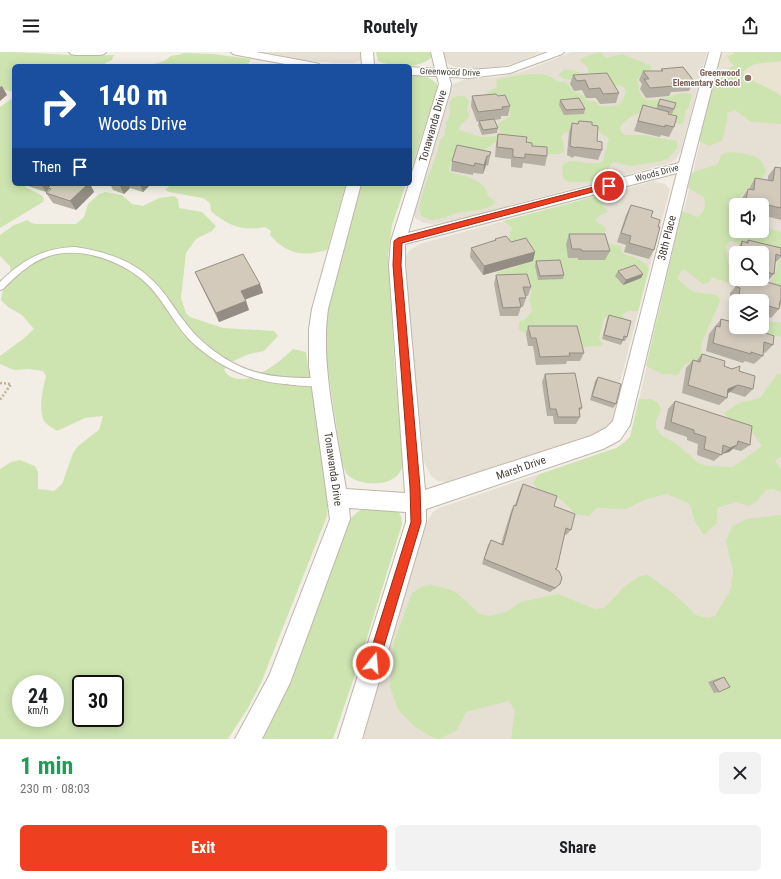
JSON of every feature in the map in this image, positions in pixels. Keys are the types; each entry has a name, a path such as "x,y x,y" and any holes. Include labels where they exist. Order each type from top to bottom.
{"street":[{"path":"75,52 100,52"},
{"path":"237,52 304,64"},
{"path":"367,52 368,64"},
{"name":"Tonawanda Drive","path":"350,739 416,522 416,503 397,265 398,241 444,91 445,84 436,52"},
{"name":"Greenwood Drive","path":"412,71 486,74 510,70 558,52"},
{"name":"38th Place","path":"621,425 685,166 715,52"},
{"name":"Woods Drive","path":"398,241 685,166"},
{"name":"Tonawanda Drive","path":"247,739 255,728 278,683 340,519 318,366 317,329 320,309 353,186"},
{"name":"Marsh Drive","path":"416,503 596,443 613,434 621,425"},
{"path":"338,498 416,503"}],"lane":[{"path":"0,287 14,272 27,262 53,251 66,249 82,250 99,254 131,268 147,280 170,306 182,325 200,345 234,368 266,379 321,382"}],"path":[{"path":"0,383 10,384 0,400"}],"shaded area":[{"path":"265,52 363,52 363,57 361,60 353,63 336,63 302,60"},
{"path":"443,52 542,52 516,63 504,66 469,70 458,68 449,64 446,61"},
{"path":"572,52 707,52 681,151 675,160 667,164 446,222 433,224 424,223 415,218 413,212 453,84 466,79 496,77 521,72"},
{"name":"Greenwood Elementary School","path":"721,52 781,52 781,98 714,84"},
{"path":"714,84 781,98 781,739 363,739 425,525 433,512 439,508 616,448 630,437"},
{"path":"654,181 665,184 670,189 619,386 619,401 612,424 603,431 566,446 446,482 438,481 431,476 424,462 403,263 408,252 419,244"}],"green space":[{"path":"0,52 114,55 112,60 105,64 12,64 12,92 0,89"},
{"path":"376,52 431,52 431,58 426,62 412,66 412,64 388,64 378,61"},
{"path":"601,52 606,58 622,54 650,65 652,68 648,76 638,78 637,80 640,93 645,99 658,99 686,93 692,95 689,107 686,110 683,124 652,114 641,113 636,114 625,121 620,127 621,132 626,135 642,135 677,141 677,148 669,158 662,161 631,166 614,162 601,177 586,182 570,182 566,181 563,177 562,166 566,163 576,161 598,163 603,161 609,138 601,134 597,128 579,129 562,134 564,152 559,154 545,154 527,146 526,140 496,142 483,151 455,153 449,169 450,172 479,182 486,190 488,196 496,202 488,208 457,213 436,220 430,220 421,216 419,208 423,191 440,141 445,134 451,99 457,96 465,96 469,102 467,106 469,117 459,127 459,130 481,137 499,136 501,133 497,124 511,115 507,107 485,98 487,92 497,87 496,80 498,79 528,74 546,75 559,82 566,82 573,91 583,95 586,100 596,102 598,105 610,106 621,103 626,93 624,87 617,85 613,87 583,80 568,80 558,75 564,70 588,73 588,67 581,62 581,59"},
{"path":"732,52 781,52 781,61 760,63 750,66 743,74 781,96 781,124 751,122 735,110 727,113 722,141 709,146 699,141 716,73 723,73 734,65 730,62 727,56 734,54"},
{"path":"182,54 213,54 251,59 248,64 154,64 164,61 171,56"},
{"path":"412,74 421,75 431,79 437,84 437,89 412,167"},
{"path":"12,98 12,186 26,186 25,187 44,198 43,202 0,228 0,107"},
{"path":"728,152 752,155 763,164 766,172 759,183 750,186 740,198 729,198 729,238 769,238 769,228 781,232 781,306 769,300 769,294 758,294 743,286 770,286 777,269 778,258 769,254 769,246 749,246 731,241 726,246 729,265 729,282 712,277 710,282 703,284 685,270 682,270 677,278 692,291 713,294 718,296 720,301 702,342 701,357 684,365 678,375 662,374 646,366 682,211 698,217 704,210 705,206 704,197 688,188 691,173 718,164 721,155"},
{"path":"169,186 345,186 327,250 310,253 296,252 282,246 270,235 271,231 265,227 250,229 229,224 211,211 210,203 203,198 165,190"},
{"path":"359,186 405,186 392,225 388,256 395,373 404,460 401,471 396,477 390,480 376,483 361,482 348,475 345,470 342,462 326,358 326,316"},
{"path":"105,192 122,195 132,204 143,206 159,198 174,196 178,199 179,208 202,212 216,226 212,231 196,239 186,253 181,298 186,313 190,317 223,328 274,331 278,336 264,351 249,354 227,364 224,370 231,377 240,379 249,378 260,374 270,368 293,349 306,352 328,501 327,516 261,683 248,708 228,739 0,739 0,469 11,462 20,460 35,466 38,472 38,489 54,491 62,484 73,453 78,446 99,430 103,416 85,418 57,431 44,421 42,416 42,398 46,376 43,371 29,369 14,370 0,364 0,356 34,329 22,315 8,307 1,300 3,290 11,281 10,266 0,256 0,235 14,225 28,220 31,223 36,224 76,224 84,217 88,204 99,194"},
{"path":"596,196 602,200 603,205 608,212 599,216 595,220 606,229 605,233 599,237 606,243 621,246 622,253 641,261 649,269 638,311 628,311 622,315 627,321 624,322 604,317 599,339 603,344 600,346 584,347 573,332 525,333 519,330 519,322 527,318 532,310 529,299 532,292 529,284 497,275 498,272 534,261 523,246 512,247 509,238 513,228 503,221"},
{"path":"769,322 781,322 781,337 762,334 769,334"},
{"path":"777,374 781,374 781,456 775,461 781,469 781,493 774,489 766,490 757,501 749,506 736,502 717,508 717,523 704,535 694,520 690,504 667,494 647,499 626,509 597,508 589,516 575,514 562,500 538,490 533,483 538,475 616,448 623,444 630,437 639,399 651,399 658,403 661,410 656,421 656,428 661,435 677,444 698,463 707,466 733,467 762,446 753,433 729,420 724,413 739,403 760,398"},
{"path":"363,509 398,510 402,524 362,654 333,739 255,739 349,520"},
{"path":"781,515 781,739 511,739 515,711 509,701 466,712 457,730 440,739 436,739 416,728 398,710 390,687 394,642 412,593 421,587 430,585 449,589 457,593 480,614 489,616 506,612 521,602 558,594 595,609 604,608 624,587 640,576 648,575 673,593 696,615 707,618 715,616 730,591 733,572 726,541 732,526 747,519"}],"building":[{"path":"683,67 694,81 671,83 674,86 650,88 644,79 649,79 643,71 663,71 661,69"},
{"path":"607,73 619,93 603,94 600,88 589,89 585,80 577,81 573,75"},
{"path":"496,94 498,96 505,95 510,106 502,107 503,109 478,112 472,96"},
{"path":"579,98 585,109 566,110 560,100"},
{"path":"660,99 676,103 674,109 658,105"},
{"path":"643,105 669,112 668,114 677,116 674,127 665,125 665,127 638,121"},
{"path":"494,119 498,128 483,130 479,121"},
{"path":"579,121 592,122 592,125 598,126 597,141 602,142 602,150 576,148 570,146 572,123 578,124"},
{"path":"498,134 527,137 526,142 532,143 532,146 547,147 547,156 525,154 525,158 513,157 513,149 497,147"},
{"path":"457,145 491,152 489,156 487,156 484,165 475,163 474,166 452,161"},
{"path":"775,167 781,168 781,208 769,205 769,198 746,198 748,189 754,190 755,178 773,181"},
{"path":"50,186 86,186 70,201 46,193 51,189 48,188"},
{"path":"631,205 653,211 651,217 660,220 658,227 660,227 654,250 629,243 631,236 621,233"},
{"path":"569,234 605,234 610,251 582,251 581,249 572,249"},
{"path":"506,236 511,242 526,238 535,252 484,266 471,248"},
{"path":"748,240 781,248 781,256 776,254 774,274 769,273 769,246 741,246 742,241 748,243"},
{"path":"243,254 260,284 241,291 246,301 216,313 195,272"},
{"path":"560,260 564,275 540,276 536,261"},
{"path":"635,265 643,274 626,280 618,271"},
{"path":"527,274 531,287 523,287 526,298 519,298 521,307 503,308 496,275"},
{"path":"769,283 781,286 781,301 779,309 769,306 769,294 739,294 740,288 737,287 769,286"},
{"path":"609,315 631,321 627,337 624,336 623,340 604,335"},
{"path":"721,319 729,321 729,334 768,334 774,336 773,345 764,342 763,356 713,343 716,326 720,327"},
{"path":"528,326 577,326 584,353 569,353 570,356 540,357 536,338 531,338"},
{"path":"702,354 725,361 724,366 732,369 740,366 739,371 755,376 753,389 738,385 728,389 727,398 688,385 693,360 700,362"},
{"path":"575,373 582,408 579,408 580,417 558,417 556,409 550,409 545,374"},
{"path":"598,377 621,384 616,404 592,396"},
{"path":"675,401 752,426 750,445 738,441 737,445 730,448 723,445 722,455 704,449 706,437 694,433 694,430 671,422"},
{"path":"523,484 557,496 554,506 575,514 571,530 566,528 557,568 555,569 559,571 562,578 560,584 555,588 484,559 491,540 503,545 514,505 516,506"},
{"path":"724,677 730,687 719,692 713,682"}],"place":[{"name":"Greenwood Elementary School","path":"748,78"}],"route":[{"path":"373,663 416,522 415,487 397,265 398,241 609,186"}]}
